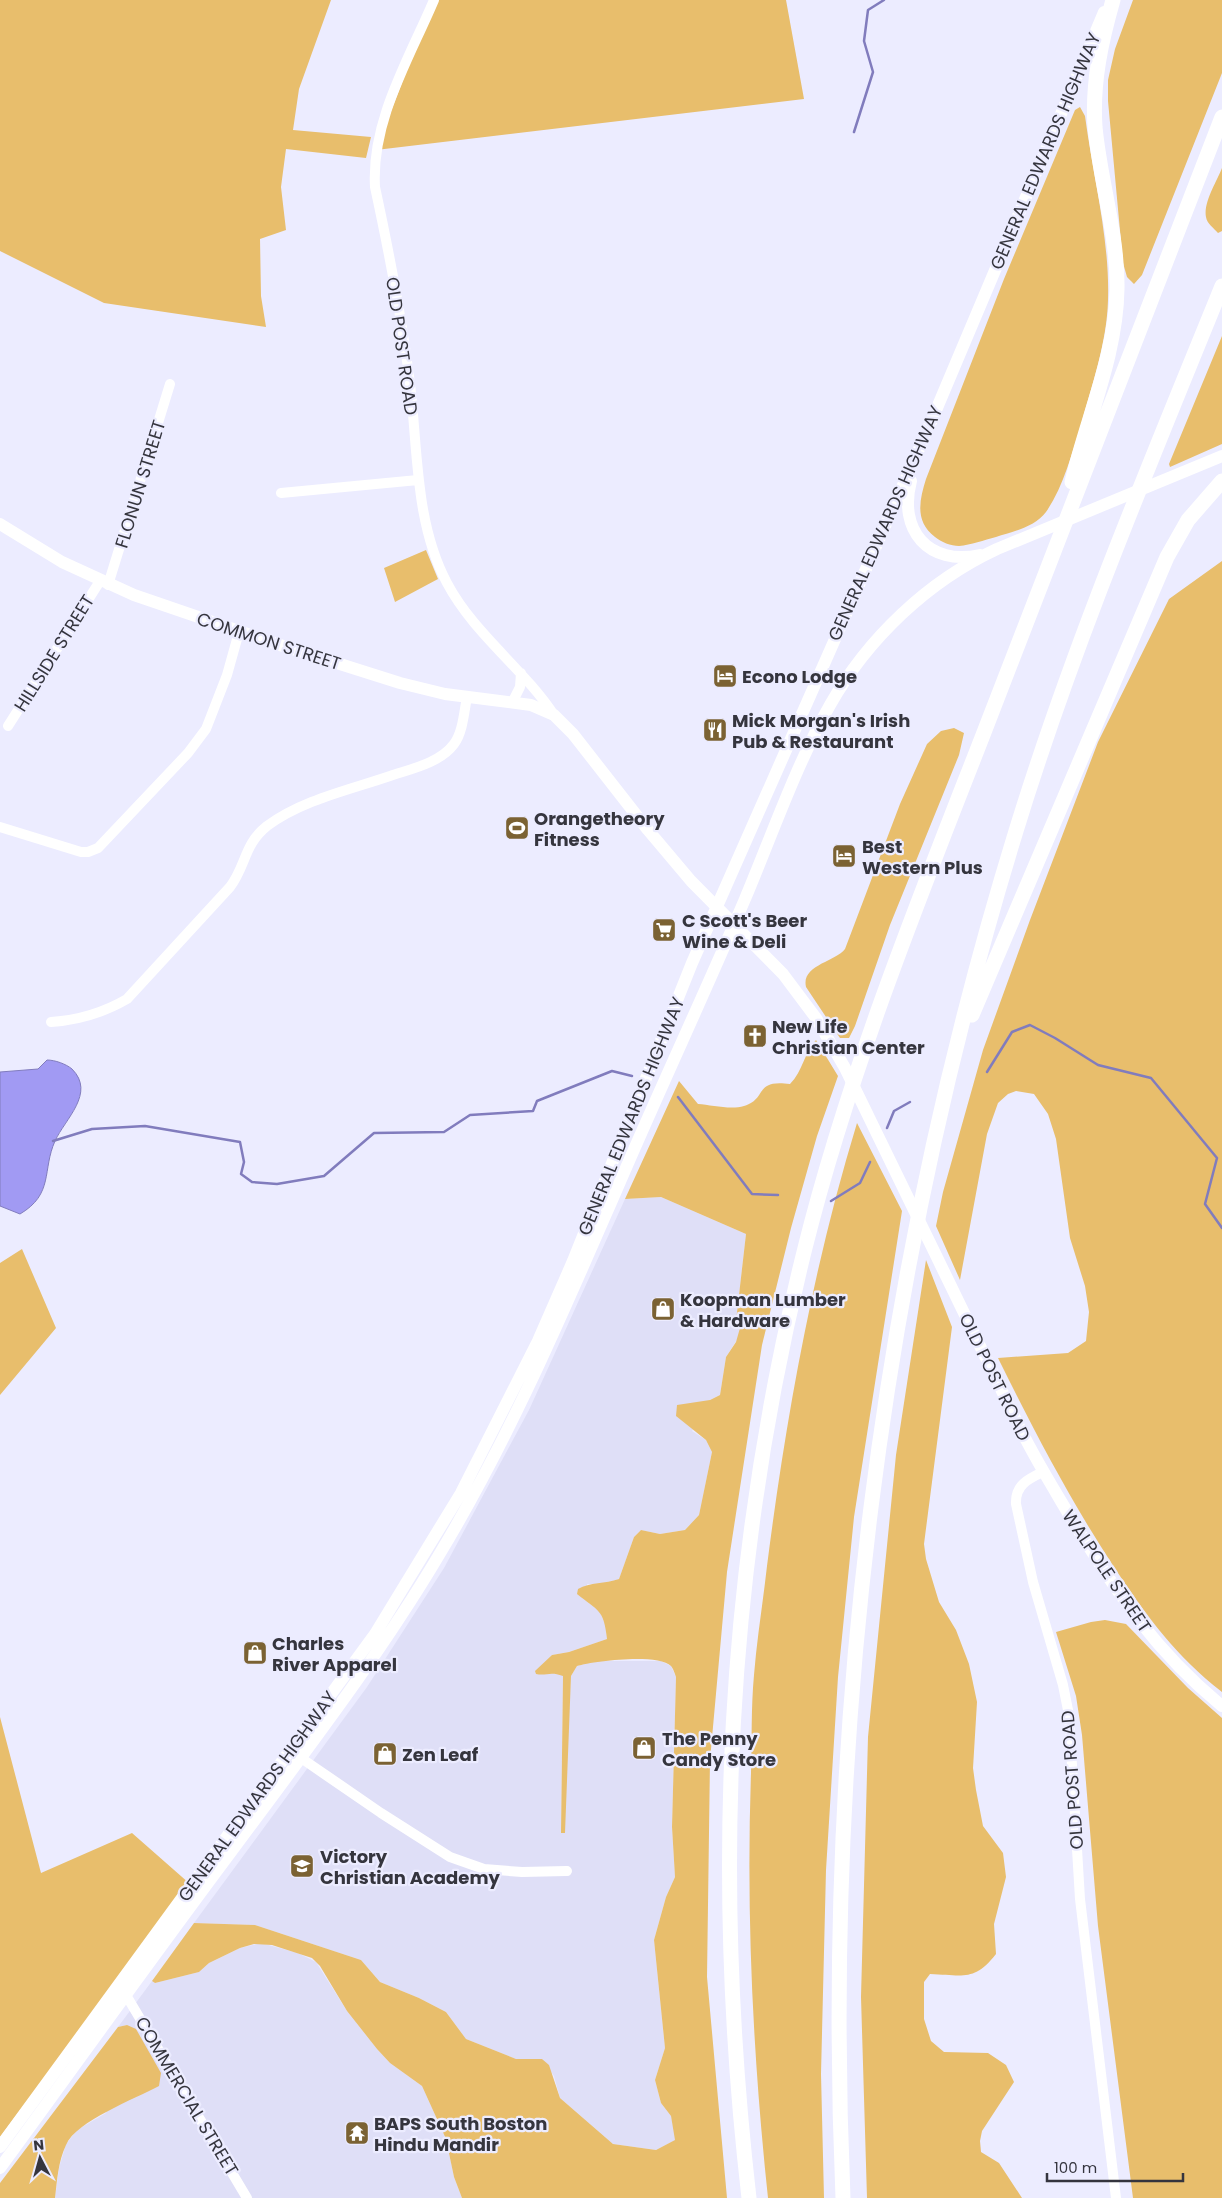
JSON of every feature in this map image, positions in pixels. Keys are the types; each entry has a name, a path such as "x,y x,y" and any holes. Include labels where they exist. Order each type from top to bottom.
{"highway":[{"path":"1060,535 1079,454 1105,364 1115,318 1116,261 1096,134 1094,109 1098,59 1111,0"},
{"path":"749,2198 735,2064 729,1922 730,1780 739,1638 756,1496 780,1356 808,1235 865,1044 1222,117"},
{"path":"843,2198 839,2016 842,1857 847,1752 859,1611 885,1400 927,1174 956,1050 994,904 1057,706 1116,547 1222,286"},
{"path":"956,1050 1167,557 1188,520 1222,481"}],"main road":[{"name":"GENERAL EDWARDS HIGHWAY","path":"0,2147 337,1688 392,1607 461,1493 512,1396 572,1264 716,907 934,415 1111,0"},
{"path":"934,415 909,489 907,510 911,525 926,546 944,555 966,557 990,552"},
{"name":"GENERAL EDWARDS HIGHWAY","path":"0,2168 301,1758 403,1613 451,1534 504,1439 549,1346 734,925 816,732 849,676 879,638 913,604 946,578 990,552 1222,456"},
{"name":"COMMON STREET","path":"0,524 57,560 104,583 240,632 400,683 468,697 531,705 554,715"},
{"name":"OLD POST ROAD","path":"554,715 573,734 680,869 783,974 810,1010 835,1050 1043,1472"},
{"name":"WALPOLE STREET","path":"1043,1472 1104,1570 1142,1626 1178,1667 1222,1706"}],"street":[{"name":"OLD POST ROAD","path":"434,0 387,111 376,150 374,166 407,363 418,480 431,540 447,583 472,620 540,694 554,715"},
{"name":"FLONUN STREET","path":"104,583 170,384"},
{"path":"281,493 418,480"},
{"name":"HILLSIDE STREET","path":"8,726 104,583"},
{"path":"0,827 81,852 88,852 98,848 182,760 206,729 227,675 240,632"},
{"path":"512,702 520,687 521,673"},
{"path":"51,1022 85,1018 108,1010 127,999 230,887 237,878 250,842 266,826 305,805 417,767 444,754 454,744 458,735 468,697"},
{"name":"OLD POST ROAD","path":"1043,1472 1019,1487 1016,1493 1016,1504 1033,1582 1063,1685 1069,1715 1080,1899 1116,2198"},
{"path":"301,1758 381,1813 450,1857 484,1868 522,1872 566,1871"},
{"name":"COMMERCIAL STREET","path":"126,1995 247,2198"}],"shaded area":[{"path":"0,0 331,0 299,89 293,130 371,137 366,158 286,149 281,187 286,230 260,239 261,296 266,327 104,303 0,251"},
{"path":"434,0 786,0 804,99 376,150"},
{"path":"1133,0 1222,0 1222,73 1142,275 1134,284 1127,277 1123,263 1108,101 1108,80 1115,49"},
{"path":"1080,107 1085,116 1104,231 1108,277 1105,332 1081,425 1062,481 1052,503 1036,522 973,544 956,546 949,544 937,539 924,525 920,503 926,479 1004,279 1075,110"},
{"path":"1222,168 1222,231 1218,233 1208,222 1206,211 1208,199"},
{"path":"1222,336 1222,444 1170,467 1169,464"},
{"path":"426,550 438,579 395,602 384,568"},
{"path":"1222,561 1222,1692 1164,1636 1116,1570 1054,1466 998,1358 1068,1353 1086,1341 1089,1312 1085,1286 1070,1238 1056,1139 1048,1114 1034,1094 1016,1091 1008,1094 998,1103 987,1134 960,1280 936,1226 943,1192 983,1050 1098,742 1169,599"},
{"path":"954,728 964,733 959,755 890,925 855,1026 849,1038 840,1038 806,987 806,980 814,969 845,949 900,804 927,744 941,731"},
{"path":"816,1040 838,1076 817,1136 791,1228 762,1345 727,1572 710,1760 707,1977 727,2198 462,2198 454,2177 446,2139 422,2086 390,2063 377,2049 347,2011 320,1966 312,1958 272,1945 254,1944 240,1948 209,1963 199,1972 155,1983 152,1981 194,1923 255,1925 361,1960 380,1982 419,1998 446,2012 466,2039 516,2059 542,2059 549,2065 560,2098 613,2144 656,2150 675,2140 671,2116 661,2103 655,2080 665,2048 654,1940 666,1897 675,1877 672,1827 676,1677 671,1666 664,1662 653,1660 610,1660 577,1666 571,1676 565,1833 561,1833 563,1676 536,1674 535,1671 552,1655 569,1652 607,1639 602,1616 577,1594 578,1589 588,1585 619,1579 634,1537 641,1530 660,1534 685,1530 699,1515 712,1452 706,1440 676,1416 677,1405 710,1400 720,1395 726,1357 736,1342 740,1328 736,1321 746,1234 661,1197 625,1199 679,1081 698,1104 727,1107 744,1106 756,1099 762,1090 771,1084 790,1084"},
{"path":"47,1060 67,1065 72,1069 79,1078 81,1087 80,1097 55,1141 43,1190 31,1206 20,1214 0,1206 0,1072 38,1069"},
{"path":"857,1123 902,1211 854,1517 838,1677 826,1870 821,2074 824,2198 768,2198 758,2092 750,1933 749,1879 754,1675 775,1510 792,1398 827,1232"},
{"path":"661,1197 746,1234 736,1321 740,1328 740,1335 726,1357 720,1395 710,1400 692,1431 706,1440 712,1452 699,1515 685,1530 660,1534 641,1530 634,1537 619,1579 604,1584 587,1584 587,1602 598,1608 606,1626 607,1639 569,1652 552,1655 536,1674 552,1672 563,1675 561,1833 571,1676 577,1666 595,1661 661,1661 671,1666 676,1677 672,1827 675,1877 666,1897 654,1940 665,2048 655,2080 661,2103 671,2116 676,2140 656,2150 613,2144 560,2098 554,2076 542,2059 516,2059 466,2039 446,2012 419,1998 380,1982 361,1960 255,1925 194,1923 367,1687 444,1568 529,1410 625,1199"},
{"path":"22,1249 56,1328 0,1395 0,1263"},
{"path":"926,1260 952,1327 924,1544 926,1559 939,1602 956,1630 969,1664 977,1702 973,1768 976,1790 983,1826 1003,1853 1006,1877 994,1924 996,1954 988,1963 974,1973 967,1975 930,1974 924,1982 924,2019 931,2041 944,2052 988,2053 1006,2065 1014,2082 982,2131 980,2141 981,2152 999,2163 1022,2198 867,2198 861,1997 868,1737 896,1455"},
{"path":"1105,1620 1126,1624 1188,1688 1222,1718 1222,2198 1133,2198 1098,1926 1082,1735 1076,1696 1056,1632"},
{"path":"0,1717 41,1873 132,1833 190,1884 0,2137"},
{"path":"261,1943 298,1953 316,1962 347,2011 377,2049 390,2063 422,2086 446,2139 454,2177 462,2198 55,2198 59,2168 66,2144 77,2130 106,2113 127,2025 118,2027 152,1981 155,1983 199,1972 209,1963 240,1948"},
{"path":"127,2025 136,2029 161,2073 159,2086 93,2119 72,2136 61,2158 55,2198 0,2198 0,2183 118,2027"}],"waterway":[{"path":"854,132 873,72 864,41 868,10 884,0"},
{"path":"987,1072 1012,1032 1030,1025 1098,1065 1151,1078 1217,1158 1205,1204 1222,1228"},
{"path":"53,1141 92,1129 145,1126 240,1142 244,1162 241,1174 252,1182 277,1184 324,1176 374,1133 444,1132 470,1115 533,1111 537,1101 612,1071 632,1076"},
{"path":"678,1097 752,1194 778,1195"},
{"path":"887,1128 894,1111 910,1102"},
{"path":"831,1201 860,1183 870,1162"}],"place":[{"name":"Econo Lodge","path":"725,676"},
{"name":"Mick Morgan's Irish Pub & Restaurant","path":"715,730"},
{"name":"Orangetheory Fitness","path":"517,828"},
{"name":"Best Western Plus","path":"844,856"},
{"name":"C Scott's Beer Wine & Deli","path":"664,930"},
{"name":"New Life Christian Center","path":"755,1036"},
{"name":"Koopman Lumber & Hardware","path":"663,1309"},
{"name":"Charles River Apparel","path":"255,1653"},
{"name":"The Penny Candy Store","path":"644,1748"},
{"name":"Zen Leaf","path":"385,1754"},
{"name":"Victory Christian Academy","path":"302,1866"},
{"name":"BAPS South Boston Hindu Mandir","path":"357,2133"}]}
